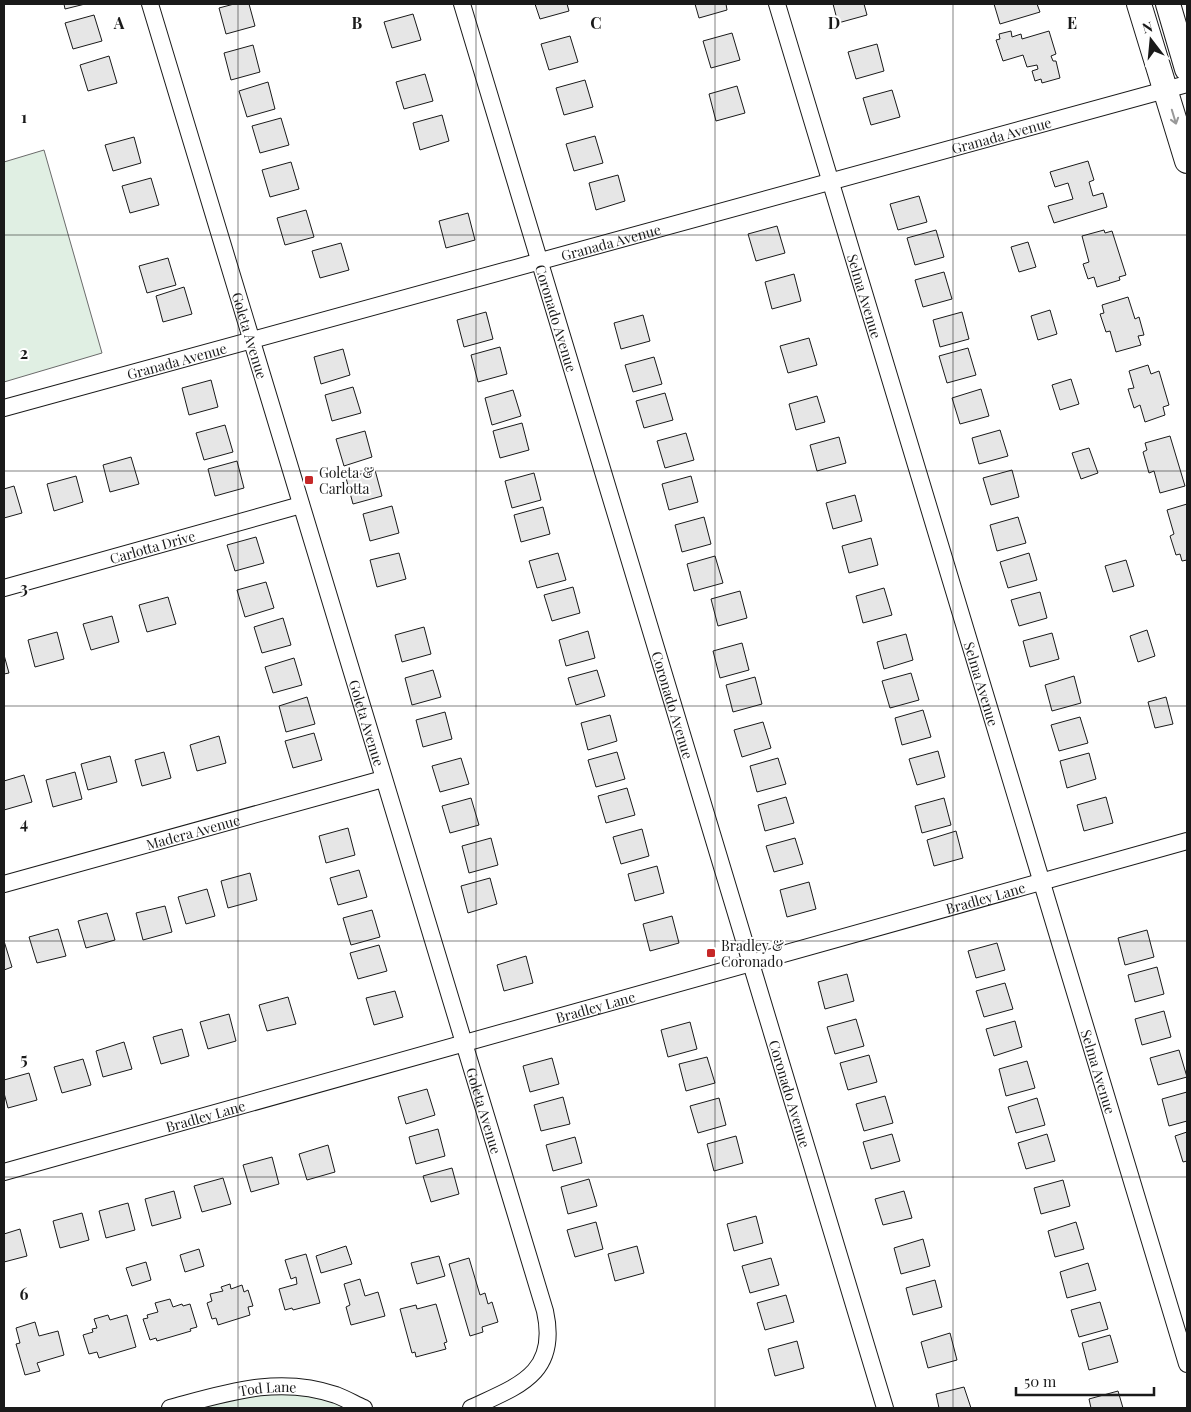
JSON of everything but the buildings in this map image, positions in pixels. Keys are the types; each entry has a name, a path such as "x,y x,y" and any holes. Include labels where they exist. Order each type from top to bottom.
{"street":[{"name":"Goleta Avenue","path":"150,4 548,1327 547,1348 534,1372 523,1382 471,1408"},
{"name":"Coronado Avenue","path":"462,4 885,1408"},
{"name":"Selma Avenue","path":"777,4 1187,1364"},
{"path":"1140,4 1176,87 1187,161"},
{"path":"1168,4 1187,69"},
{"name":"Granada Avenue","path":"4,408 1176,87"},
{"name":"Carlotta Drive","path":"4,588 301,506"},
{"name":"Madera Avenue","path":"4,884 383,779"},
{"name":"Bradley Lane","path":"4,1172 1187,841"},
{"name":"Tod Lane","path":"170,1408 236,1390 278,1386 305,1387 336,1396 364,1408"}],"green space":[{"path":"44,150 102,353 4,382 4,162"},
{"path":"278,1386 364,1408 170,1408"}],"place":[{"name":"Goleta & Carlotta","path":"309,480"},
{"name":"Bradley & Coronado","path":"711,953"}]}
